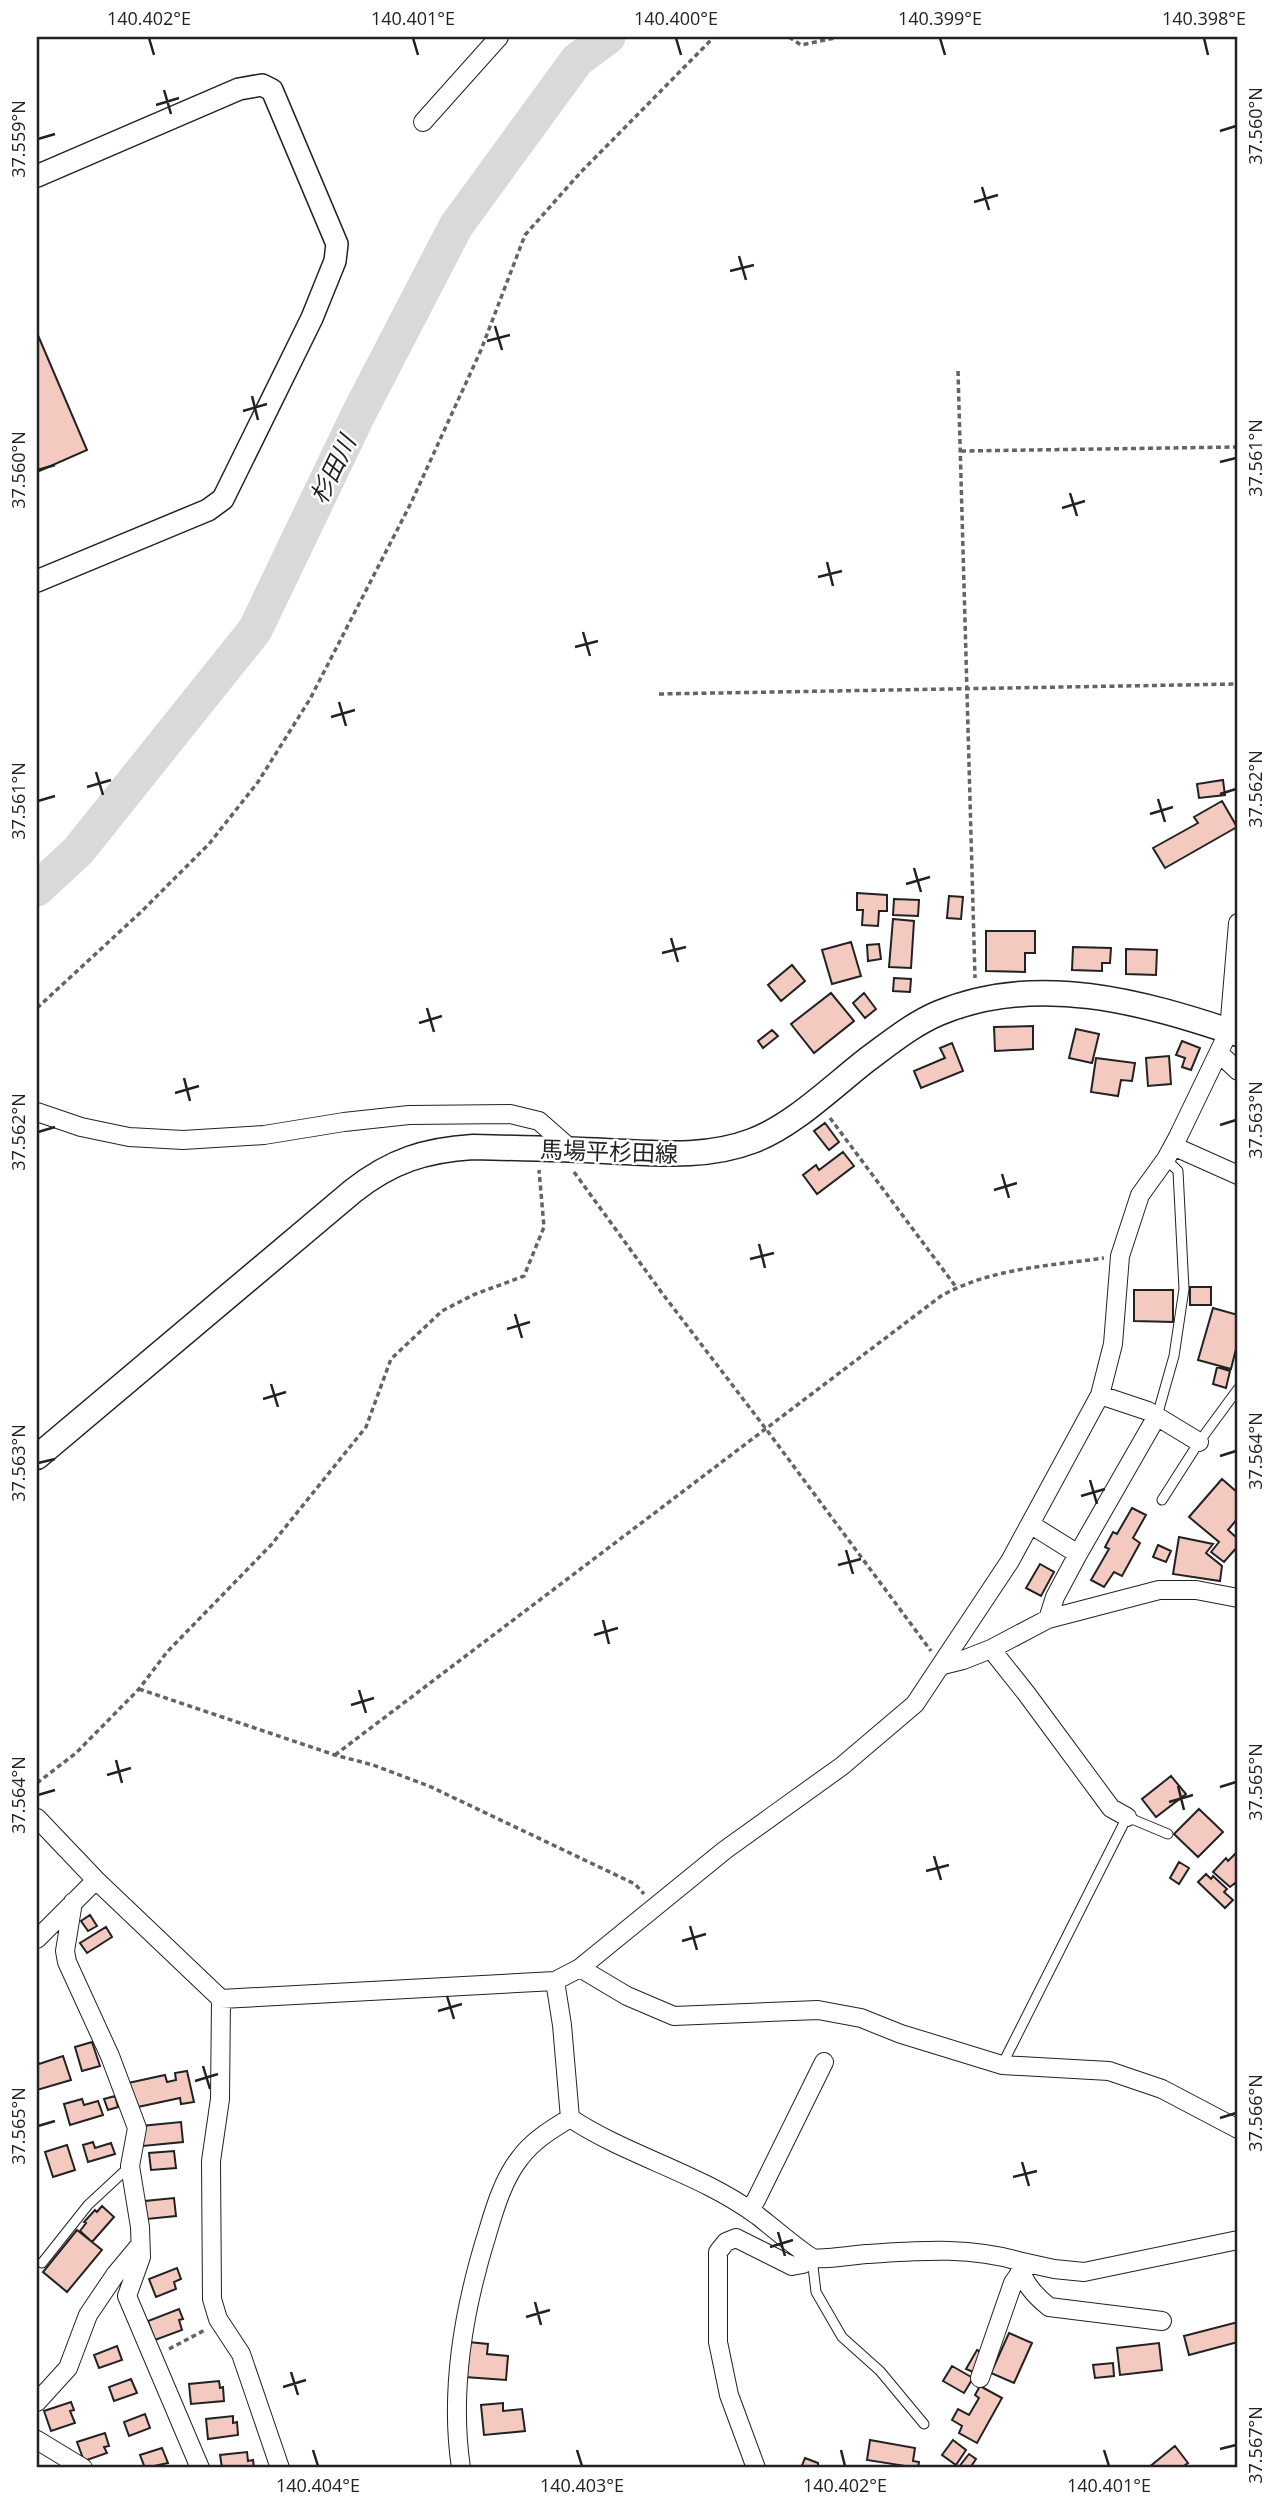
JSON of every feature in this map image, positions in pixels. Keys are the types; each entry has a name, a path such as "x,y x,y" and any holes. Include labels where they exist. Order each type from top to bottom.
{"main road":[{"name":"馬場平杉田線","path":"37,1457 353,1191 383,1170 420,1154 473,1147 680,1154 719,1151 768,1134 913,1027 940,1013 1003,996 1042,992 1077,993 1118,999 1229,1039"}],"street":[{"path":"423,122 499,37"},
{"path":"37,176 239,89 262,85 272,90 337,244 335,261 312,318 223,499 208,510 37,581"},
{"path":"1238,923 1229,1039 1238,1072"},
{"path":"37,1818 96,1880 221,1999 555,1981 580,1968 725,1850 842,1766 915,1704 943,1665 1010,1561 1100,1395 1113,1344 1120,1256 1140,1195 1170,1153 1229,1039"},
{"path":"37,1112 81,1127 129,1137 183,1140 264,1135 410,1115 510,1114 539,1121 572,1150"},
{"path":"1170,1153 1238,1175"},
{"path":"1100,1395 1157,1416 1199,1442"},
{"path":"1048,1619 1055,1597 1078,1554 1157,1416"},
{"path":"1030,1524 1078,1554"},
{"path":"943,1665 990,1649 1048,1619 1159,1590 1196,1590 1238,1598"},
{"path":"990,1649 1111,1808 1127,1817"},
{"path":"37,1939 96,1880"},
{"path":"73,1902 65,1951 67,1962 110,2056 136,2128 130,2166 140,2227 141,2257 127,2296 200,2468"},
{"path":"580,1968 627,1996 674,2016 818,2010 861,2018 901,2034 1002,2065 1109,2071 1161,2089 1238,2129"},
{"path":"555,1981 562,2025 570,2118"},
{"path":"221,1999 220,2099 211,2161 212,2299 219,2322 241,2354 281,2468"},
{"path":"749,2210 824,2062"},
{"path":"570,2118 590,2131 687,2174 749,2210 812,2258"},
{"path":"461,2468 456,2390 469,2297 480,2256 495,2208 519,2158 538,2139 570,2118"},
{"path":"756,2468 729,2395 718,2342 718,2252 726,2242 736,2238 792,2266 803,2264 812,2258 965,2250 991,2253 1019,2267 1084,2272 1238,2240"},
{"path":"37,2402 68,2368 88,2315 140,2245"},
{"path":"1019,2267 1034,2295 1049,2307 1162,2321"},
{"path":"980,2378 1019,2267"},
{"path":"37,2440 83,2468"}],"lane":[{"path":"1157,1416 1174,1356 1184,1289 1178,1171 1170,1153"},
{"path":"1162,1500 1238,1388"},
{"path":"1002,2065 1127,1817 1168,1834"},
{"path":"42,2263 89,2205 130,2166"},
{"path":"812,2258 816,2292 842,2337 880,2371 924,2424"}],"path":[{"path":"37,1008 141,912 209,844 258,782 310,699 411,503 481,350 525,235 580,173 714,37"},
{"path":"789,37 801,45 839,37"},
{"path":"958,371 976,1002"},
{"path":"961,451 1238,447"},
{"path":"659,694 1238,684"},
{"path":"817,1099 956,1287"},
{"path":"572,1150 571,1167 662,1293 943,1665"},
{"path":"37,1783 76,1753 139,1689 167,1652 271,1545 366,1427 391,1359 442,1311 473,1295 524,1276 544,1227 538,1169"},
{"path":"335,1755 941,1296 965,1282 1009,1271 1120,1256"},
{"path":"139,1689 335,1755 373,1765 441,1792 635,1884 656,1905"},
{"path":"152,2356 219,2322"}],"building":[{"path":"37,333 87,450 37,472"},
{"path":"1223,780 1225,795 1199,798 1197,784"},
{"path":"1222,801 1237,827 1165,868 1153,848 1198,823 1194,817"},
{"path":"857,893 887,895 887,911 879,911 878,926 862,925 863,910 857,910"},
{"path":"949,896 963,897 961,919 947,918"},
{"path":"894,899 919,900 918,916 893,915"},
{"path":"893,919 914,921 911,968 889,967"},
{"path":"986,931 1035,931 1035,953 1025,953 1025,972 986,971"},
{"path":"851,942 861,976 832,984 822,950"},
{"path":"879,944 881,959 868,961 867,945"},
{"path":"1073,947 1111,948 1110,963 1102,963 1102,971 1072,970"},
{"path":"1126,949 1157,950 1156,975 1126,974"},
{"path":"792,965 805,981 781,1001 768,985"},
{"path":"894,978 911,979 910,992 893,991"},
{"path":"831,993 854,1021 814,1053 791,1024"},
{"path":"864,993 876,1009 865,1018 853,1003"},
{"path":"1033,1026 1033,1049 995,1051 994,1027"},
{"path":"1076,1029 1099,1034 1092,1063 1069,1058"},
{"path":"772,1030 778,1036 763,1048 758,1041"},
{"path":"1182,1041 1200,1048 1191,1070 1182,1067 1185,1058 1176,1055"},
{"path":"952,1043 963,1071 921,1088 914,1071 945,1058 940,1048"},
{"path":"1169,1056 1171,1084 1148,1086 1146,1058"},
{"path":"1096,1058 1135,1063 1132,1081 1121,1080 1118,1096 1091,1092"},
{"path":"825,1123 839,1142 829,1150 814,1131"},
{"path":"843,1152 854,1166 817,1194 803,1175 816,1165 819,1170"},
{"path":"1190,1287 1211,1287 1211,1305 1190,1305"},
{"path":"1134,1290 1173,1290 1173,1322 1134,1321"},
{"path":"1213,1308 1238,1315 1238,1341 1231,1369 1198,1360"},
{"path":"1217,1367 1230,1371 1226,1388 1213,1384"},
{"path":"1222,1479 1238,1493 1238,1518 1228,1530 1238,1539 1238,1546 1224,1562 1211,1552 1219,1542 1189,1517"},
{"path":"1132,1508 1146,1515 1133,1538 1140,1543 1122,1576 1114,1572 1104,1587 1091,1580 1109,1549 1105,1547 1113,1532 1117,1534"},
{"path":"1179,1537 1213,1544 1206,1553 1222,1566 1220,1581 1173,1574"},
{"path":"1158,1545 1171,1551 1166,1562 1153,1557"},
{"path":"1040,1564 1054,1572 1041,1596 1026,1588"},
{"path":"1171,1776 1186,1794 1156,1817 1142,1799"},
{"path":"1199,1809 1223,1832 1198,1857 1174,1834"},
{"path":"1238,1851 1238,1886 1235,1883 1230,1887 1213,1872 1226,1858 1228,1861"},
{"path":"1179,1862 1189,1868 1179,1884 1170,1878"},
{"path":"1206,1874 1211,1879 1213,1876 1227,1889 1224,1892 1233,1900 1225,1908 1198,1882"},
{"path":"90,1915 97,1926 88,1931 81,1921"},
{"path":"106,1927 112,1937 87,1953 80,1943"},
{"path":"92,2042 100,2066 82,2071 75,2047"},
{"path":"63,2056 71,2080 37,2090 37,2060 39,2064"},
{"path":"187,2071 194,2102 181,2104 180,2098 133,2108 128,2083 165,2075 167,2082 176,2080 175,2073"},
{"path":"115,2096 118,2107 108,2110 104,2099"},
{"path":"82,2099 84,2105 98,2101 103,2115 70,2125 64,2104"},
{"path":"181,2122 183,2142 143,2146 141,2126"},
{"path":"93,2142 95,2148 111,2143 115,2154 88,2162 83,2145"},
{"path":"67,2145 75,2170 53,2177 45,2152"},
{"path":"174,2151 176,2168 151,2170 149,2153"},
{"path":"174,2198 176,2216 147,2219 145,2201"},
{"path":"102,2206 114,2217 92,2242 80,2231 86,2223 84,2222"},
{"path":"77,2230 102,2250 67,2292 43,2272"},
{"path":"177,2268 181,2279 174,2282 176,2289 156,2297 149,2279"},
{"path":"179,2309 183,2319 179,2320 182,2330 155,2340 148,2321"},
{"path":"1238,2322 1238,2342 1189,2355 1184,2336"},
{"path":"1009,2333 1032,2343 1014,2383 991,2373"},
{"path":"468,2342 488,2344 487,2354 508,2356 506,2380 465,2377"},
{"path":"1159,2343 1162,2370 1120,2375 1117,2348"},
{"path":"117,2346 122,2360 99,2368 94,2355"},
{"path":"977,2350 983,2353 973,2372 966,2369"},
{"path":"1113,2363 1114,2376 1095,2378 1093,2365"},
{"path":"952,2366 973,2378 964,2393 943,2381"},
{"path":"131,2379 137,2393 114,2401 109,2387"},
{"path":"219,2381 220,2388 223,2387 224,2401 191,2404 189,2384"},
{"path":"980,2386 1002,2398 977,2443 959,2433 962,2426 952,2420 958,2409 969,2415 979,2398 975,2395"},
{"path":"71,2402 74,2410 70,2411 75,2423 51,2431 44,2411"},
{"path":"503,2403 503,2411 522,2409 525,2431 484,2435 481,2405"},
{"path":"145,2414 150,2428 129,2436 124,2422"},
{"path":"233,2416 233,2423 237,2422 238,2435 208,2439 206,2419"},
{"path":"105,2433 109,2446 104,2447 107,2453 84,2461 77,2442"},
{"path":"870,2440 915,2448 913,2461 919,2462 918,2468 867,2460"},
{"path":"953,2440 966,2450 956,2465 942,2455"},
{"path":"1175,2446 1188,2463 1181,2468 1148,2468"},
{"path":"162,2448 168,2463 145,2468 140,2455"},
{"path":"247,2452 248,2461 253,2460 254,2468 222,2468 220,2455"},
{"path":"969,2454 976,2459 970,2468 958,2468"},
{"path":"805,2458 818,2463 818,2466 824,2468 801,2468"}],"waterway":[{"name":"杉田川","path":"37,889 78,851 255,630 359,413 456,226 577,60 608,37"}]}
